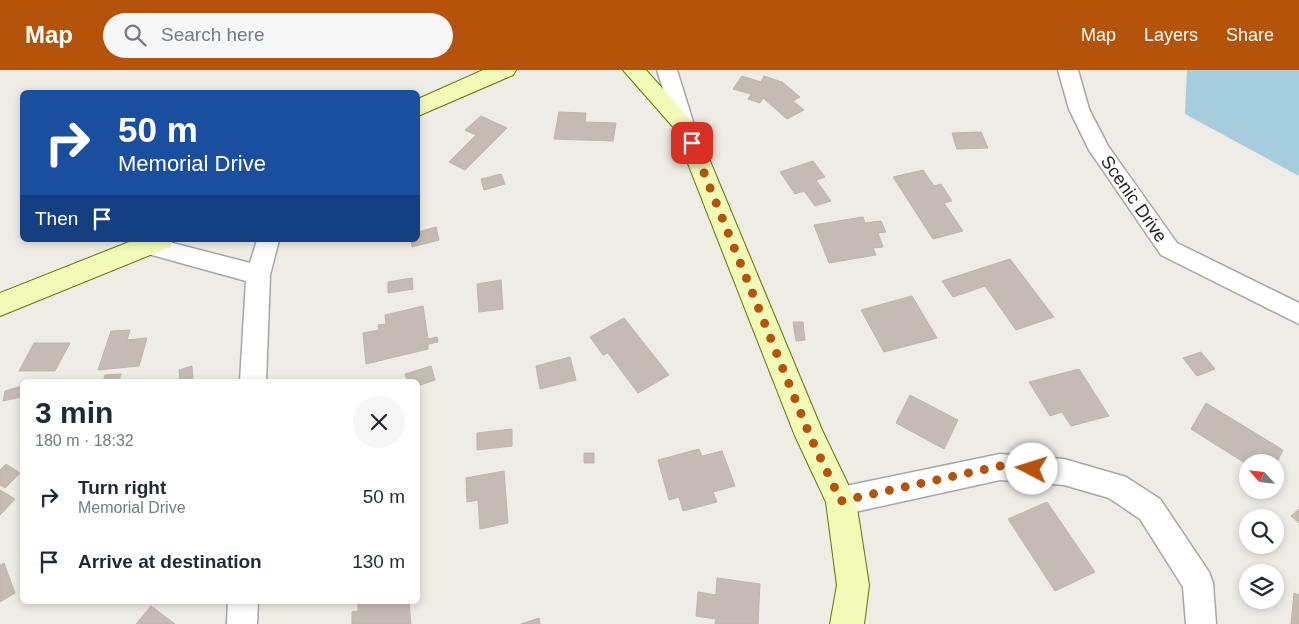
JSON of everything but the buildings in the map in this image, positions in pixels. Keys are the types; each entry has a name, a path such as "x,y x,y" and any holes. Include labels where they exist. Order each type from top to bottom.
{"street":[{"path":"420,107 482,78 505,70"},
{"path":"634,70 684,125"},
{"path":"667,70 684,125 810,436 841,501 853,585 847,624"},
{"name":"Scenic Drive","path":"1068,70 1079,108 1099,150 1169,249 1299,314"},
{"path":"253,379 258,275 267,242"},
{"path":"0,305 155,243 258,275"},
{"path":"841,501 1000,466 1064,472 1116,487 1150,509 1198,584 1201,624"},
{"path":"242,624 243,604"}],"water":[{"path":"1187,70 1299,70 1299,176 1185,114"}],"route":[{"path":"692,143 810,436 841,501 1000,466 1032,469"}]}
